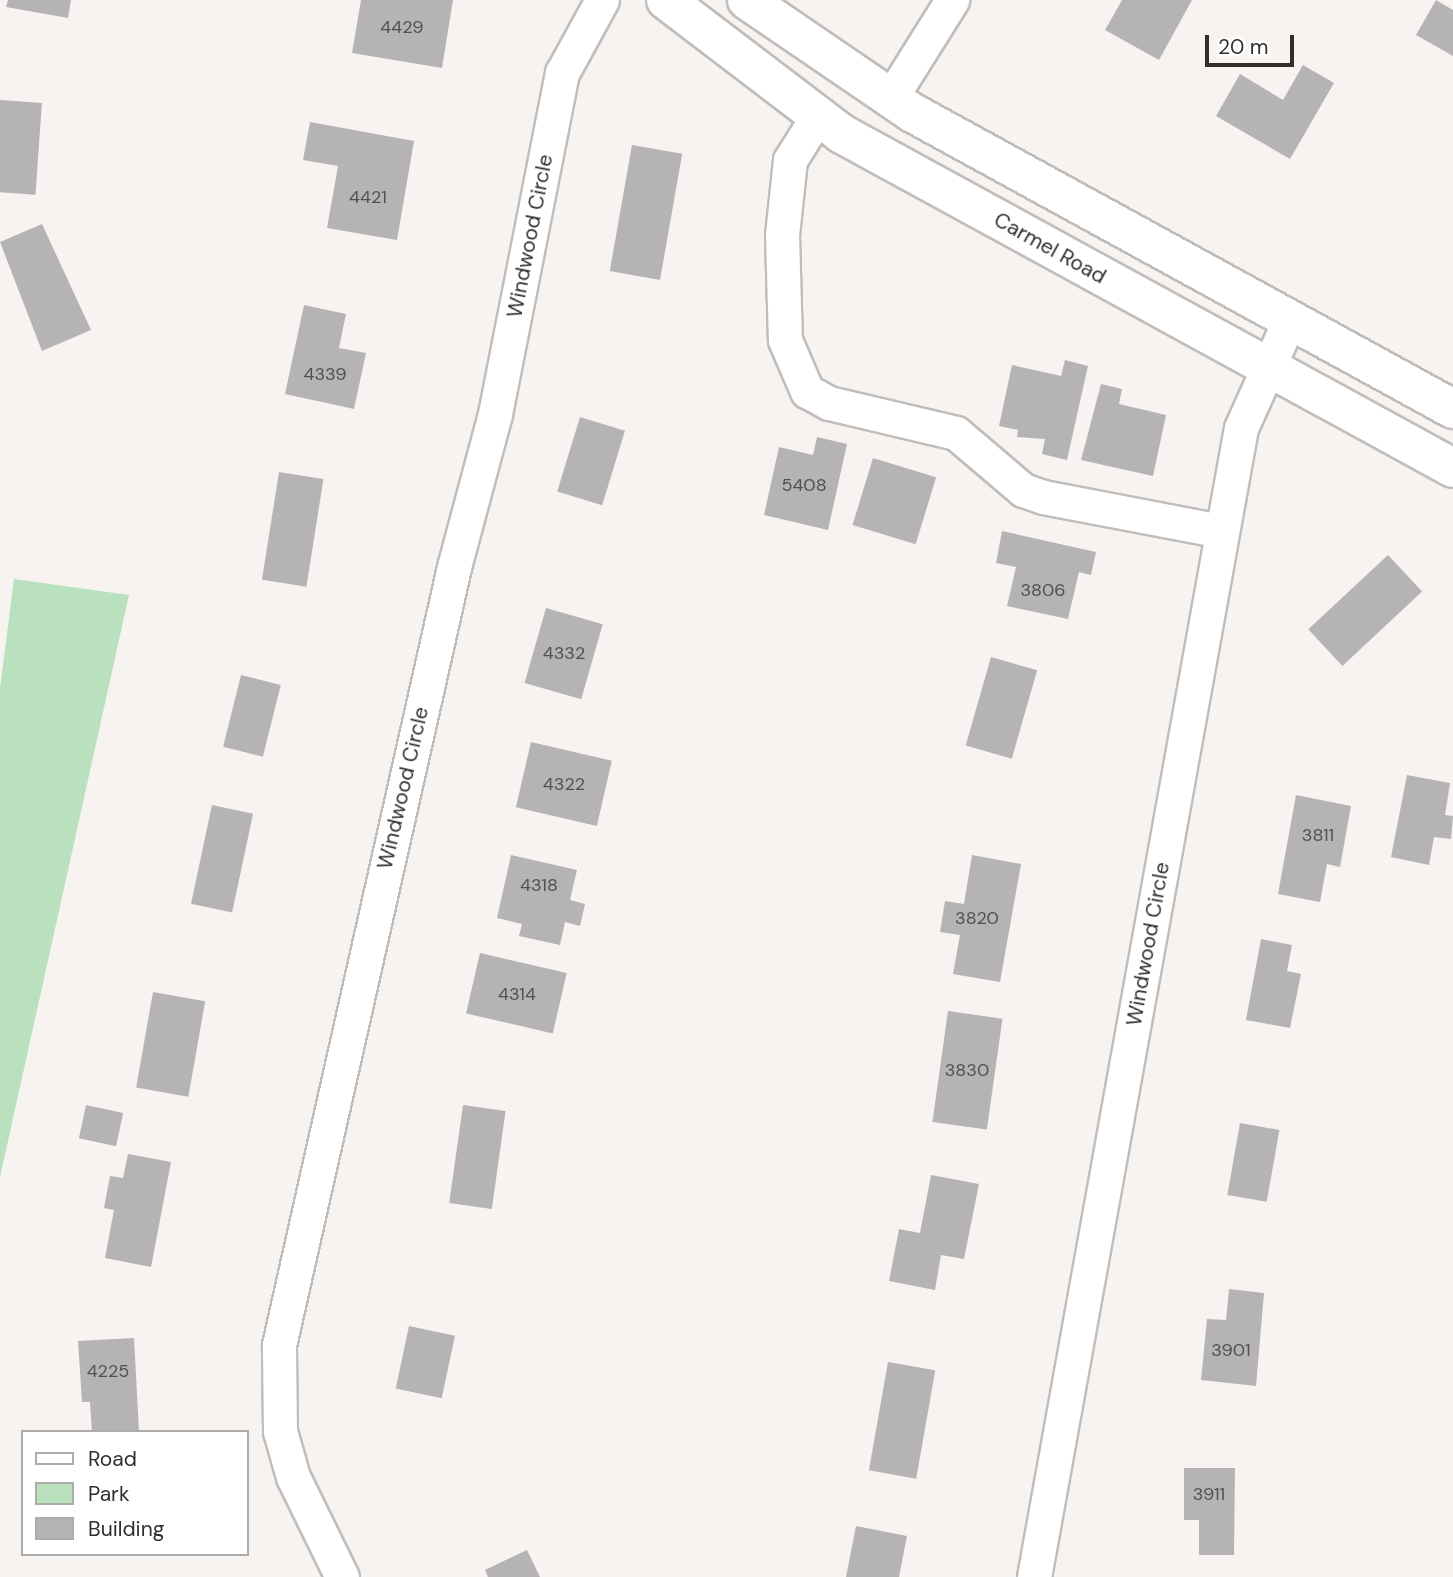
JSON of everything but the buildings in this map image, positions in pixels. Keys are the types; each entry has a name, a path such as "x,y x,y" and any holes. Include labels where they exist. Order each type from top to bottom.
{"main road":[{"name":"Carmel Road","path":"666,0 817,117 1453,468"},
{"path":"747,0 890,99 1453,409"}],"street":[{"name":"Windwood Circle","path":"342,1577 293,1477 280,1431 279,1345 454,567 495,414 562,73 602,0"},
{"path":"890,99 952,0"},
{"path":"817,117 790,160 782,235 785,340 807,391 829,404 956,433 1023,490 1044,497 1222,531"},
{"name":"Windwood Circle","path":"1034,1577 1241,428 1266,366 1290,319"}],"green space":[{"path":"14,579 129,595 0,1177 0,688"}]}
